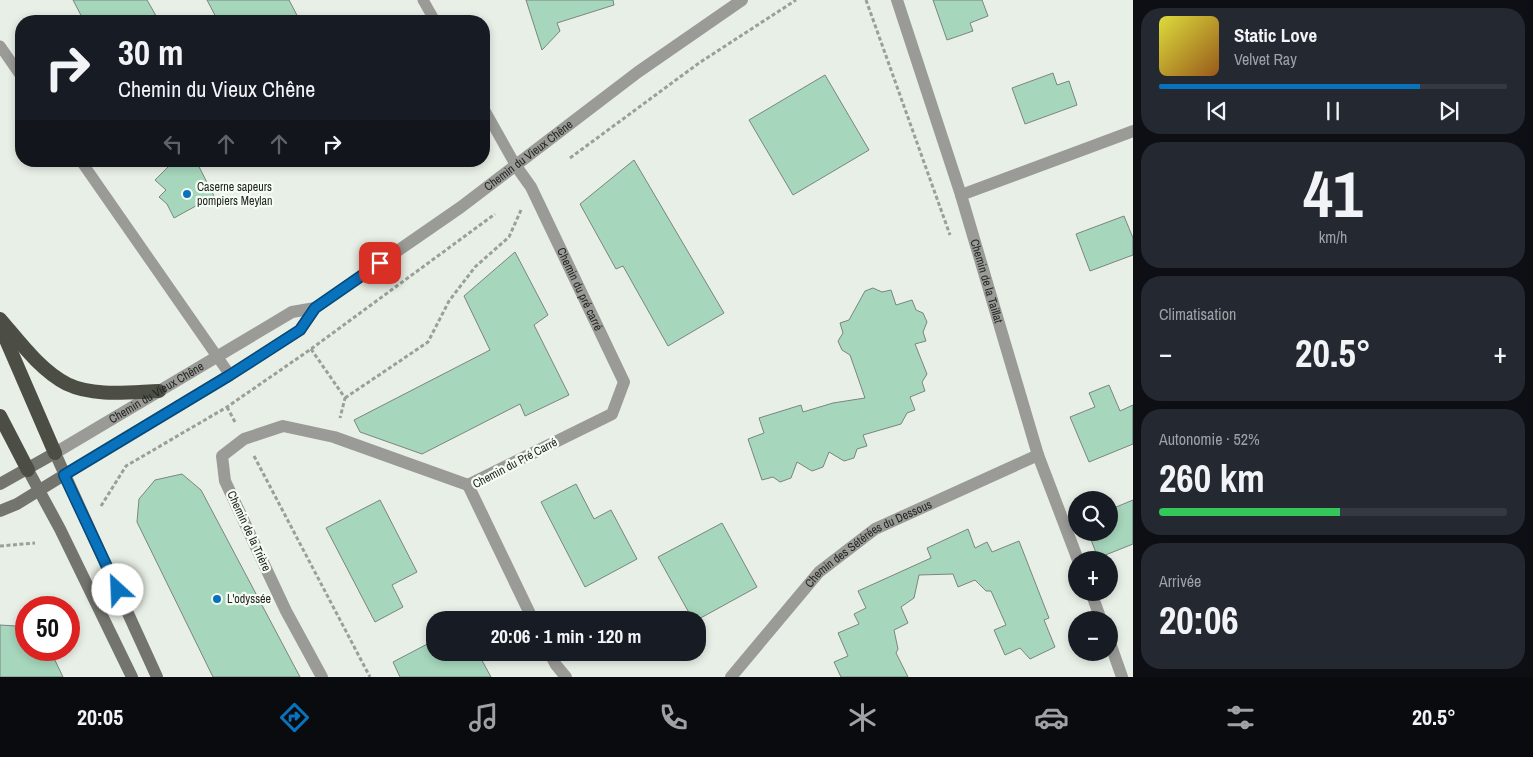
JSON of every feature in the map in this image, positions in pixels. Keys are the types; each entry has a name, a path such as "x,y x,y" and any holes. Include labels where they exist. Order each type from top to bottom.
{"highway":[{"path":"0,319 27,350 68,384 98,392 159,391"},
{"path":"0,326 55,454"},
{"path":"0,416 28,470"}],"main road":[{"name":"Chemin du Vieux Chêne","path":"0,484 55,454"},
{"path":"55,454 157,677"},
{"path":"28,470 40,490 132,677"},
{"name":"Chemin du Vieux Chêne","path":"0,512 64,475"}],"street":[{"name":"Chemin du Vieux Chêne","path":"64,475 230,375 300,330 315,308 516,166 638,72 742,0"},
{"name":"Chemin de la Taillat","path":"897,0 961,195 1038,455 1075,551"},
{"path":"961,195 1133,131"},
{"name":"Chemin du pré carré","path":"516,166 531,187 624,382 612,414"},
{"name":"Chemin du Vieux Chêne","path":"55,454 292,312 315,308"},
{"name":"Chemin du Pré Carré","path":"529,611 468,485 612,414"},
{"name":"Chemin de la Trière","path":"322,677 286,611 225,482 222,456 244,439 283,426 334,437 468,485"},
{"name":"Chemin des Sétérées du Dessous","path":"731,677 819,572 875,529 1038,455"},
{"path":"554,661 566,677"},
{"path":"1116,661 1122,677"}],"lane":[{"path":"423,0 431,15"},
{"path":"0,46 15,67"},
{"path":"490,120 516,166"},
{"path":"85,167 230,375"}],"path":[{"path":"570,158 699,63 796,0"},
{"path":"334,437 345,398 428,342 450,301 475,267 509,237 531,187"},
{"path":"311,349 345,398"},
{"path":"244,439 370,677"},
{"path":"0,546 35,543"}],"building":[{"path":"73,0 147,0 156,15 81,15"},
{"path":"207,0 289,0 297,15 215,15"},
{"path":"526,0 613,0 614,5 557,23 560,31 542,50"},
{"path":"933,0 982,0 988,16 970,23 973,31 947,40"},
{"path":"1053,73 1057,85 1069,81 1077,105 1025,124 1012,88"},
{"path":"825,75 869,150 793,195 749,120"},
{"path":"634,160 724,313 668,346 623,266 616,269 580,204"},
{"name":"Caserne sapeurs pompiers Meylan","path":"168,167 199,167 214,196 174,218 167,204 159,197 166,190 155,180"},
{"path":"1124,216 1133,238 1133,255 1090,271 1076,234"},
{"path":"515,252 548,315 534,325 569,395 525,416 520,404 422,454 360,432 354,420 490,350 464,296"},
{"path":"873,288 882,292 891,290 896,305 912,300 916,310 923,313 927,322 923,332 926,341 915,344 927,374 922,382 925,391 910,397 915,410 907,413 901,424 863,435 867,446 857,449 854,458 844,461 829,452 823,467 812,471 797,462 791,478 780,482 773,477 762,480 748,439 764,433 759,418 801,405 803,412 833,403 865,398 850,355 842,350 838,341 843,333 840,323 849,320 865,291"},
{"path":"1109,385 1120,411 1133,405 1133,444 1089,462 1070,417 1095,407 1089,393"},
{"name":"L'odyssée","path":"182,474 201,490 300,677 213,677 137,522 139,499 155,480"},
{"path":"576,484 594,519 611,510 637,559 585,587 541,502"},
{"path":"380,500 417,572 392,585 403,607 375,622 326,528"},
{"path":"1133,500 1133,544 1116,551 1095,551 1091,541 1118,541 1118,506"},
{"path":"722,523 757,587 706,615 706,611 688,611 658,557"},
{"path":"968,529 975,548 987,542 992,552 1019,541 1049,618 1044,620 1055,647 1030,659 1020,648 1005,655 994,630 1006,625 991,591 986,591 975,580 958,587 953,574 919,575 914,598 901,607 908,623 894,630 898,649 896,653 908,677 841,677 834,662 848,656 838,633 859,624 854,614 866,608 858,591 931,558 927,548"},
{"path":"0,625 15,626 15,661 55,661 63,677 0,677"},
{"path":"426,645 426,661 482,661 491,677 400,677 393,662"}],"place":[{"name":"Caserne sapeurs pompiers Meylan","path":"187,194"},
{"name":"L'odyssée","path":"217,599"}],"route":[{"path":"118,590 64,475 230,375 300,330 315,308 380,263"}]}
